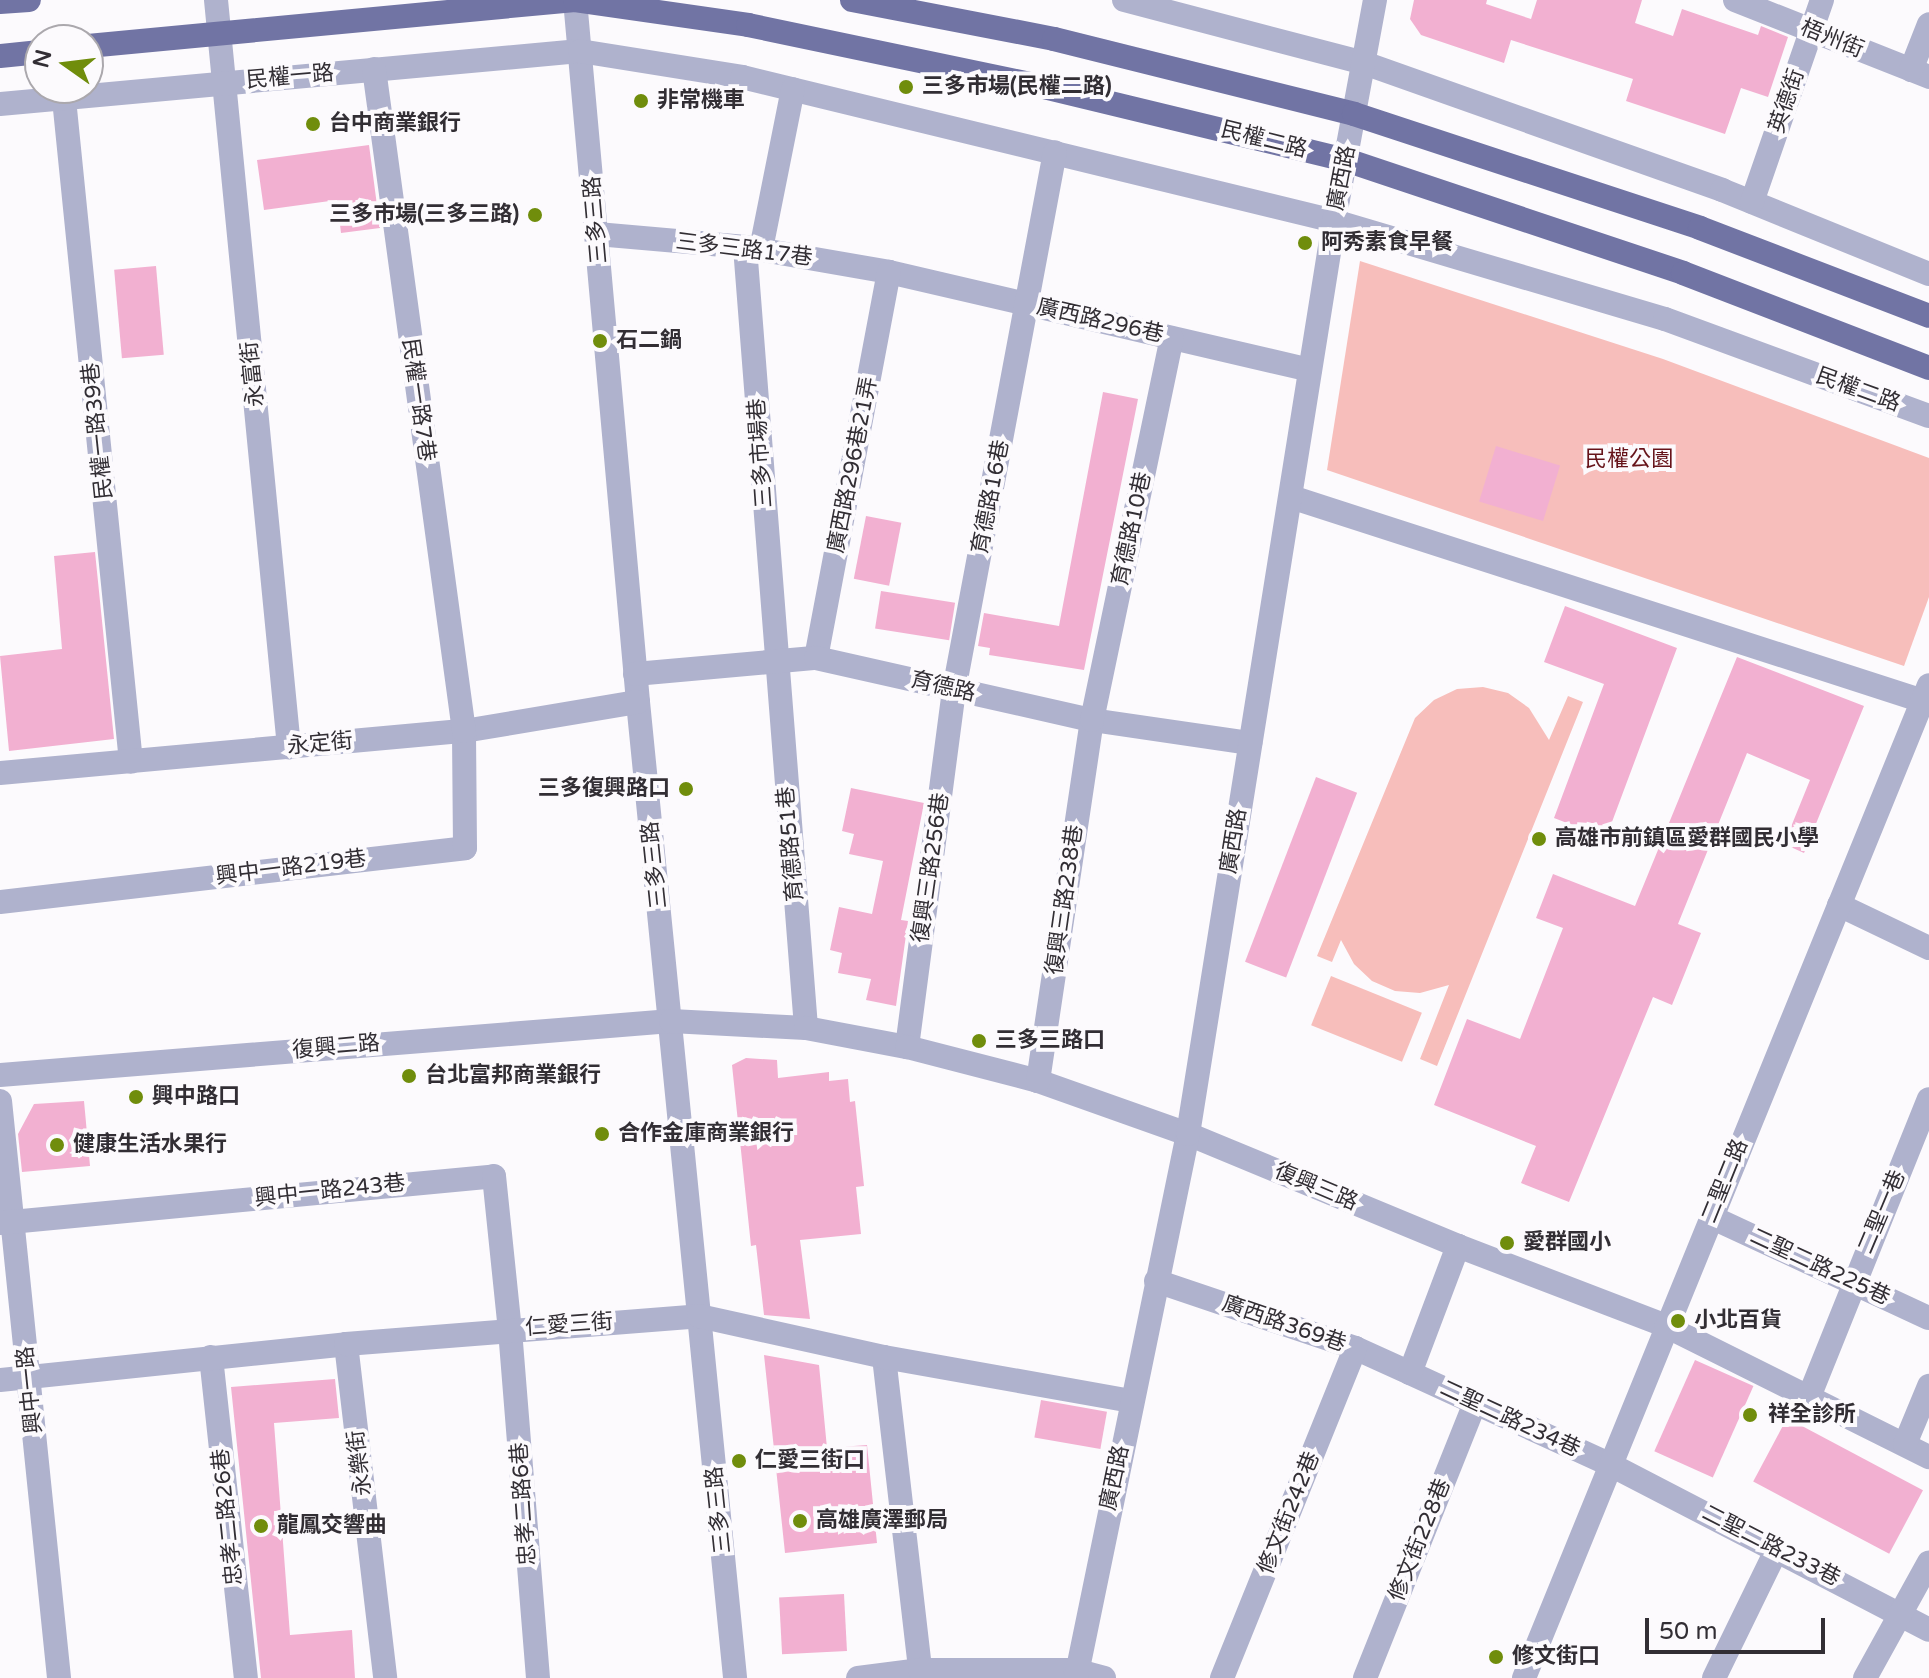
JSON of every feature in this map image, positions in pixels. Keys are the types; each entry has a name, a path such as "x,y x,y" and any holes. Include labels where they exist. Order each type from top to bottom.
{"main road":[{"path":"0,2 29,0"},
{"path":"104,44 575,0"},
{"name":"民權二路","path":"575,0 748,25 997,77 1346,160 1683,273 1929,368"},
{"path":"852,0 1054,39 1354,114 1700,228 1929,316"},
{"path":"0,56 24,54"}],"street":[{"name":"永富街","path":"216,0 289,747"},
{"name":"三多三路","path":"575,0 635,674 735,1678"},
{"path":"1124,0 1364,63 1752,202 1929,274"},
{"name":"廣西路","path":"1076,1674 1188,1134 1334,221 1375,0"},
{"name":"梧州街","path":"1735,0 1920,74"},
{"name":"英德街","path":"1752,202 1822,0"},
{"path":"1920,74 1929,24"},
{"name":"民權一路","path":"104,95 580,51"},
{"name":"民權二路","path":"580,51 742,77 1334,221 1665,319 1929,416"},
{"name":"民權一路7巷","path":"374,69 464,731"},
{"name":"三多市場巷","path":"776,660 753,248 793,89"},
{"name":"民權一路","path":"0,104 24,102"},
{"name":"民權一路39巷","path":"65,104 131,762"},
{"name":"育德路16巷","path":"954,690 1055,152"},
{"name":"三多三路17巷","path":"597,234 753,248 889,272"},
{"name":"廣西路296巷","path":"889,272 1310,370"},
{"name":"廣西路296巷21弄","path":"816,658 889,272"},
{"name":"育德路10巷","path":"1092,720 1172,338"},
{"path":"1291,497 1926,693"},
{"name":"育德路","path":"635,674 816,658 1092,720 1250,743"},
{"name":"育德路51巷","path":"776,660 806,1028"},
{"name":"復興三路256巷","path":"907,1047 954,690"},
{"name":"二聖二路","path":"1524,1678 1926,693"},
{"name":"永定街","path":"0,773 464,731 638,702"},
{"name":"復興三路238巷","path":"1038,1081 1092,720"},
{"name":"興中一路219巷","path":"0,902 465,848 464,731"},
{"path":"1839,905 1929,948"},
{"name":"復興三路","path":"671,1021 806,1028 907,1047 1038,1081 1188,1134 1458,1246 1666,1326 1929,1457"},
{"name":"復興二路","path":"0,1075 671,1021"},
{"name":"二聖一巷","path":"1809,1397 1929,1099"},
{"name":"興中一路","path":"0,1101 6,1223 28,1378 59,1678"},
{"name":"興中一路243巷","path":"6,1223 494,1176 510,1330"},
{"name":"二聖二路225巷","path":"1711,1217 1854,1280 1929,1318"},
{"path":"1410,1373 1458,1246"},
{"name":"廣西路369巷","path":"1156,1281 1355,1348 1410,1373"},
{"name":"仁愛三街","path":"0,1380 346,1344 699,1316 884,1357 1131,1401"},
{"name":"忠孝二路6巷","path":"510,1330 538,1678"},
{"name":"永樂街","path":"346,1344 385,1678"},
{"name":"修文街242巷","path":"1222,1678 1355,1348"},
{"name":"忠孝二路26巷","path":"211,1357 246,1678"},
{"path":"884,1357 921,1674"},
{"name":"二聖二路234巷","path":"1410,1373 1611,1465"},
{"path":"1905,1444 1929,1386"},
{"name":"修文街228巷","path":"1365,1678 1475,1403"},
{"name":"二聖二路233巷","path":"1611,1465 1929,1630"},
{"path":"1714,1678 1777,1549"},
{"path":"1865,1678 1929,1562"},
{"path":"858,1678 921,1674 1076,1674 1104,1678"}],"green space":[{"name":"民權公園","path":"1360,261 1663,359 1929,458 1929,597 1904,666 1327,470"},
{"path":"1483,687 1508,693 1529,708 1549,740 1568,696 1583,702 1437,1066 1420,1059 1449,985 1420,993 1395,991 1372,981 1354,964 1341,940 1332,962 1317,956 1415,718 1434,700 1457,689"},
{"path":"1331,976 1422,1013 1402,1062 1311,1025"}],"building":[{"path":"1414,0 1487,0 1486,4 1531,19 1537,0 1642,0 1635,23 1673,36 1682,9 1758,35 1761,26 1788,37 1768,97 1741,88 1725,134 1626,101 1633,79 1511,40 1504,63 1421,35 1410,19"},
{"path":"369,145 380,228 341,233 337,200 264,210 257,160"},
{"path":"156,266 164,355 122,358 114,270"},
{"path":"1103,392 1138,399 1084,670 989,655 990,648 978,646 984,613 1059,626"},
{"path":"1496,446 1560,466 1543,521 1479,501"},
{"path":"866,516 901,523 889,586 854,579"},
{"path":"95,552 114,739 9,751 0,656 62,649 54,556"},
{"path":"881,591 955,603 949,640 875,629"},
{"path":"1565,606 1677,648 1606,838 1554,818 1604,684 1544,662"},
{"path":"1737,657 1864,706 1804,853 1784,844 1810,780 1747,753 1678,924 1701,933 1672,1005 1653,997 1569,1202 1521,1183 1536,1146 1434,1105 1467,1019 1520,1039 1563,928 1536,918 1553,874 1635,906"},
{"path":"1316,777 1357,793 1286,978 1245,962"},
{"path":"851,788 924,803 901,920 908,921 896,1006 866,1000 871,979 838,973 842,953 830,950 839,907 872,914 883,861 849,854 854,834 842,831"},
{"path":"746,1058 777,1060 778,1078 829,1072 829,1081 848,1079 850,1102 855,1101 864,1186 856,1187 861,1234 800,1240 810,1319 764,1315 756,1245 751,1246 732,1065"},
{"name":"健康生活水果行","path":"84,1101 90,1166 22,1172 18,1134 34,1104"},
{"path":"764,1355 819,1365 827,1448 867,1445 877,1543 785,1553"},
{"path":"1695,1360 1753,1386 1713,1477 1654,1451"},
{"name":"龍鳳交響曲","path":"335,1379 339,1418 274,1423 290,1635 352,1630 355,1678 261,1678 231,1387"},
{"path":"1041,1400 1107,1412 1100,1449 1034,1437"},
{"path":"1787,1418 1923,1490 1889,1554 1753,1482"},
{"path":"844,1594 847,1651 782,1654 779,1597"}],"place":[{"name":"三多市場(民權二路)","path":"906,87"},
{"name":"非常機車","path":"641,101"},
{"name":"台中商業銀行","path":"313,124"},
{"name":"三多市場(三多三路)","path":"535,215"},
{"name":"阿秀素食早餐","path":"1305,243"},
{"name":"石二鍋","path":"600,341"},
{"name":"三多復興路口","path":"686,789"},
{"name":"高雄市前鎮區愛群國民小學","path":"1539,839"},
{"name":"三多三路口","path":"979,1041"},
{"name":"台北富邦商業銀行","path":"409,1076"},
{"name":"興中路口","path":"136,1097"},
{"name":"合作金庫商業銀行","path":"602,1134"},
{"name":"健康生活水果行","path":"57,1145"},
{"name":"愛群國小","path":"1507,1243"},
{"name":"小北百貨","path":"1678,1321"},
{"name":"祥全診所","path":"1750,1415"},
{"name":"仁愛三街口","path":"739,1461"},
{"name":"高雄廣澤郵局","path":"800,1521"},
{"name":"龍鳳交響曲","path":"261,1526"},
{"name":"修文街口","path":"1496,1657"}]}
